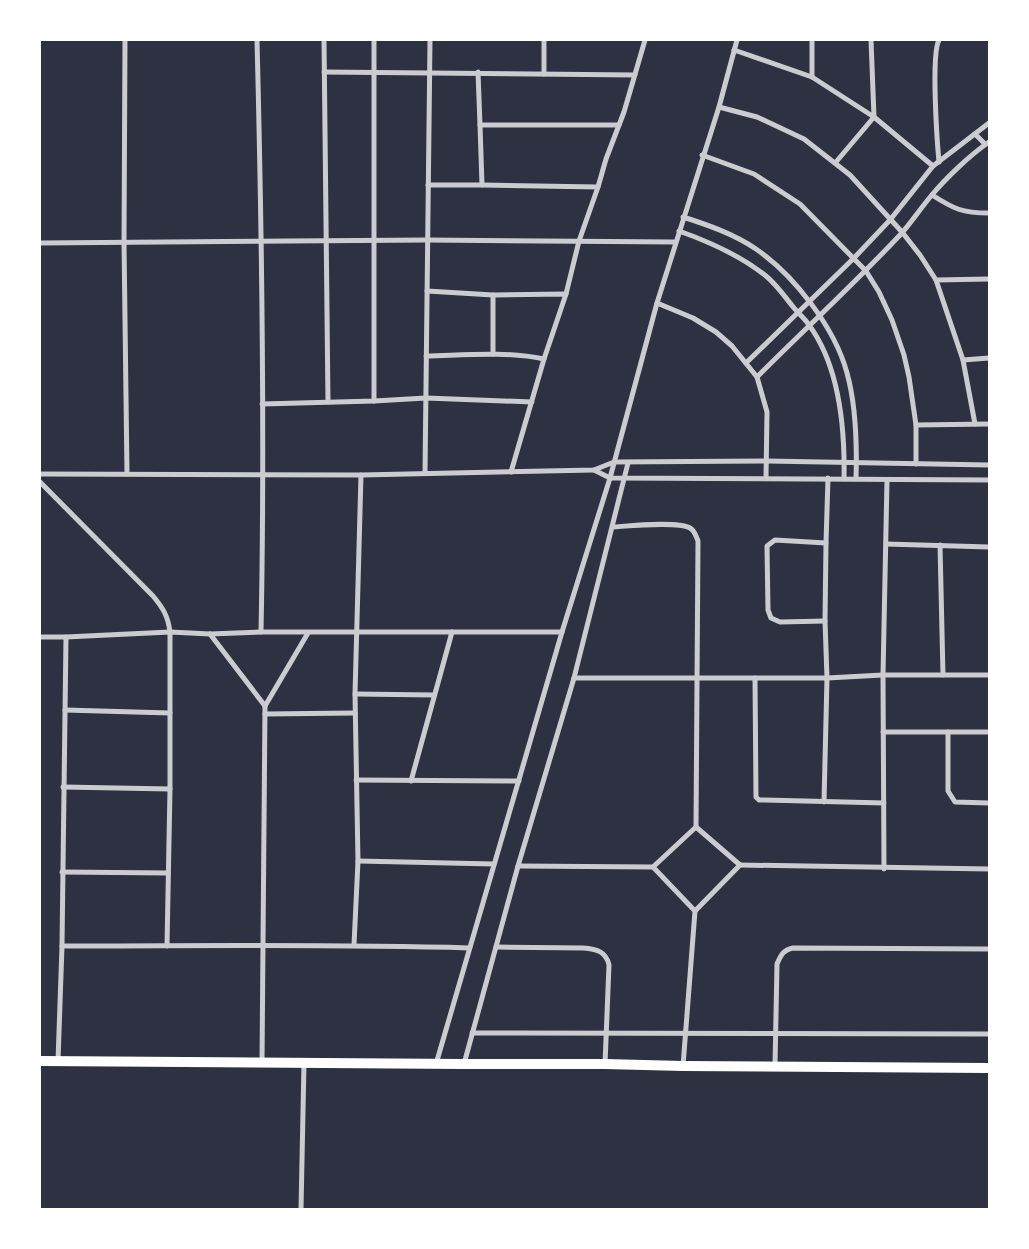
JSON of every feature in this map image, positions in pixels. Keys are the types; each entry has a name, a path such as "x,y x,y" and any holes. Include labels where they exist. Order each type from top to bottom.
{"main road":[{"path":"40,1061 989,1068"}],"street":[{"path":"125,40 124,242 127,474"},
{"path":"257,40 262,240 261,632"},
{"path":"324,40 328,402"},
{"path":"374,40 374,401"},
{"path":"425,473 430,40"},
{"path":"544,40 544,74"},
{"path":"511,472 544,359 566,294 579,241 619,125 645,40"},
{"path":"436,1064 562,632 610,478 657,303 737,40"},
{"path":"812,40 812,77"},
{"path":"836,162 874,118 871,40"},
{"path":"939,40 936,52 936,118 939,162"},
{"path":"734,50 812,77 874,118 933,166"},
{"path":"324,72 635,75"},
{"path":"478,72 482,185"},
{"path":"718,107 757,118 804,139 836,162 850,175 902,232 936,280 963,360 975,424"},
{"path":"746,363 854,258 890,220 933,166 989,123"},
{"path":"480,125 619,125"},
{"path":"757,377 866,271 902,232 932,195 987,143 975,134"},
{"path":"702,155 754,174 800,204 866,271 879,292 892,320 904,355 916,424 916,464"},
{"path":"428,185 598,187"},
{"path":"932,195 953,208 974,213 989,213"},
{"path":"683,217 704,224 755,249 782,270 819,316 841,356 847,373 853,404 857,463 856,479"},
{"path":"679,231 711,243 751,265 776,286 809,325 829,365 837,388 843,427 844,478"},
{"path":"40,242 262,240 675,242"},
{"path":"936,280 989,278"},
{"path":"427,291 493,295 566,294"},
{"path":"493,295 493,354"},
{"path":"657,303 693,318 716,332 757,377 767,412 766,478"},
{"path":"426,356 493,354 529,356 544,359"},
{"path":"963,360 989,358"},
{"path":"262,404 426,398 532,402"},
{"path":"916,424 989,424"},
{"path":"40,474 360,475 511,472 594,470 614,462 989,465"},
{"path":"463,1064 518,866 574,678 628,463"},
{"path":"594,470 610,478 989,480"},
{"path":"354,945 358,861 355,694 360,475"},
{"path":"824,802 827,678 824,622 828,478"},
{"path":"884,869 883,675 887,480"},
{"path":"40,482 163,607 167,616 170,632 167,946"},
{"path":"518,866 653,867 696,827 698,541 692,529 686,526 613,527"},
{"path":"824,622 780,622 771,618 768,610 767,546 776,540 826,543"},
{"path":"886,544 989,547"},
{"path":"940,545 943,675"},
{"path":"40,637 66,638 170,632 210,634 261,632 562,632"},
{"path":"411,781 452,632"},
{"path":"262,1063 265,706 308,633"},
{"path":"210,634 265,706"},
{"path":"58,1061 62,946 66,638"},
{"path":"574,678 827,678 883,675 989,675"},
{"path":"755,678 756,797 759,800 884,803"},
{"path":"355,694 434,695"},
{"path":"64,710 170,713"},
{"path":"265,714 356,713"},
{"path":"883,732 989,732"},
{"path":"948,732 948,791 955,802 989,802"},
{"path":"356,780 519,781"},
{"path":"63,787 170,789"},
{"path":"696,827 740,865 884,869 989,869"},
{"path":"358,861 494,864"},
{"path":"684,1066 695,911 740,865"},
{"path":"653,867 695,911"},
{"path":"62,872 168,873"},
{"path":"62,946 262,947 354,945 469,948"},
{"path":"496,947 595,949 602,952 608,958 605,1064"},
{"path":"775,1066 777,964 780,956 786,950 793,948 989,949"},
{"path":"472,1032 989,1034"},
{"path":"301,1209 304,1063"}]}
